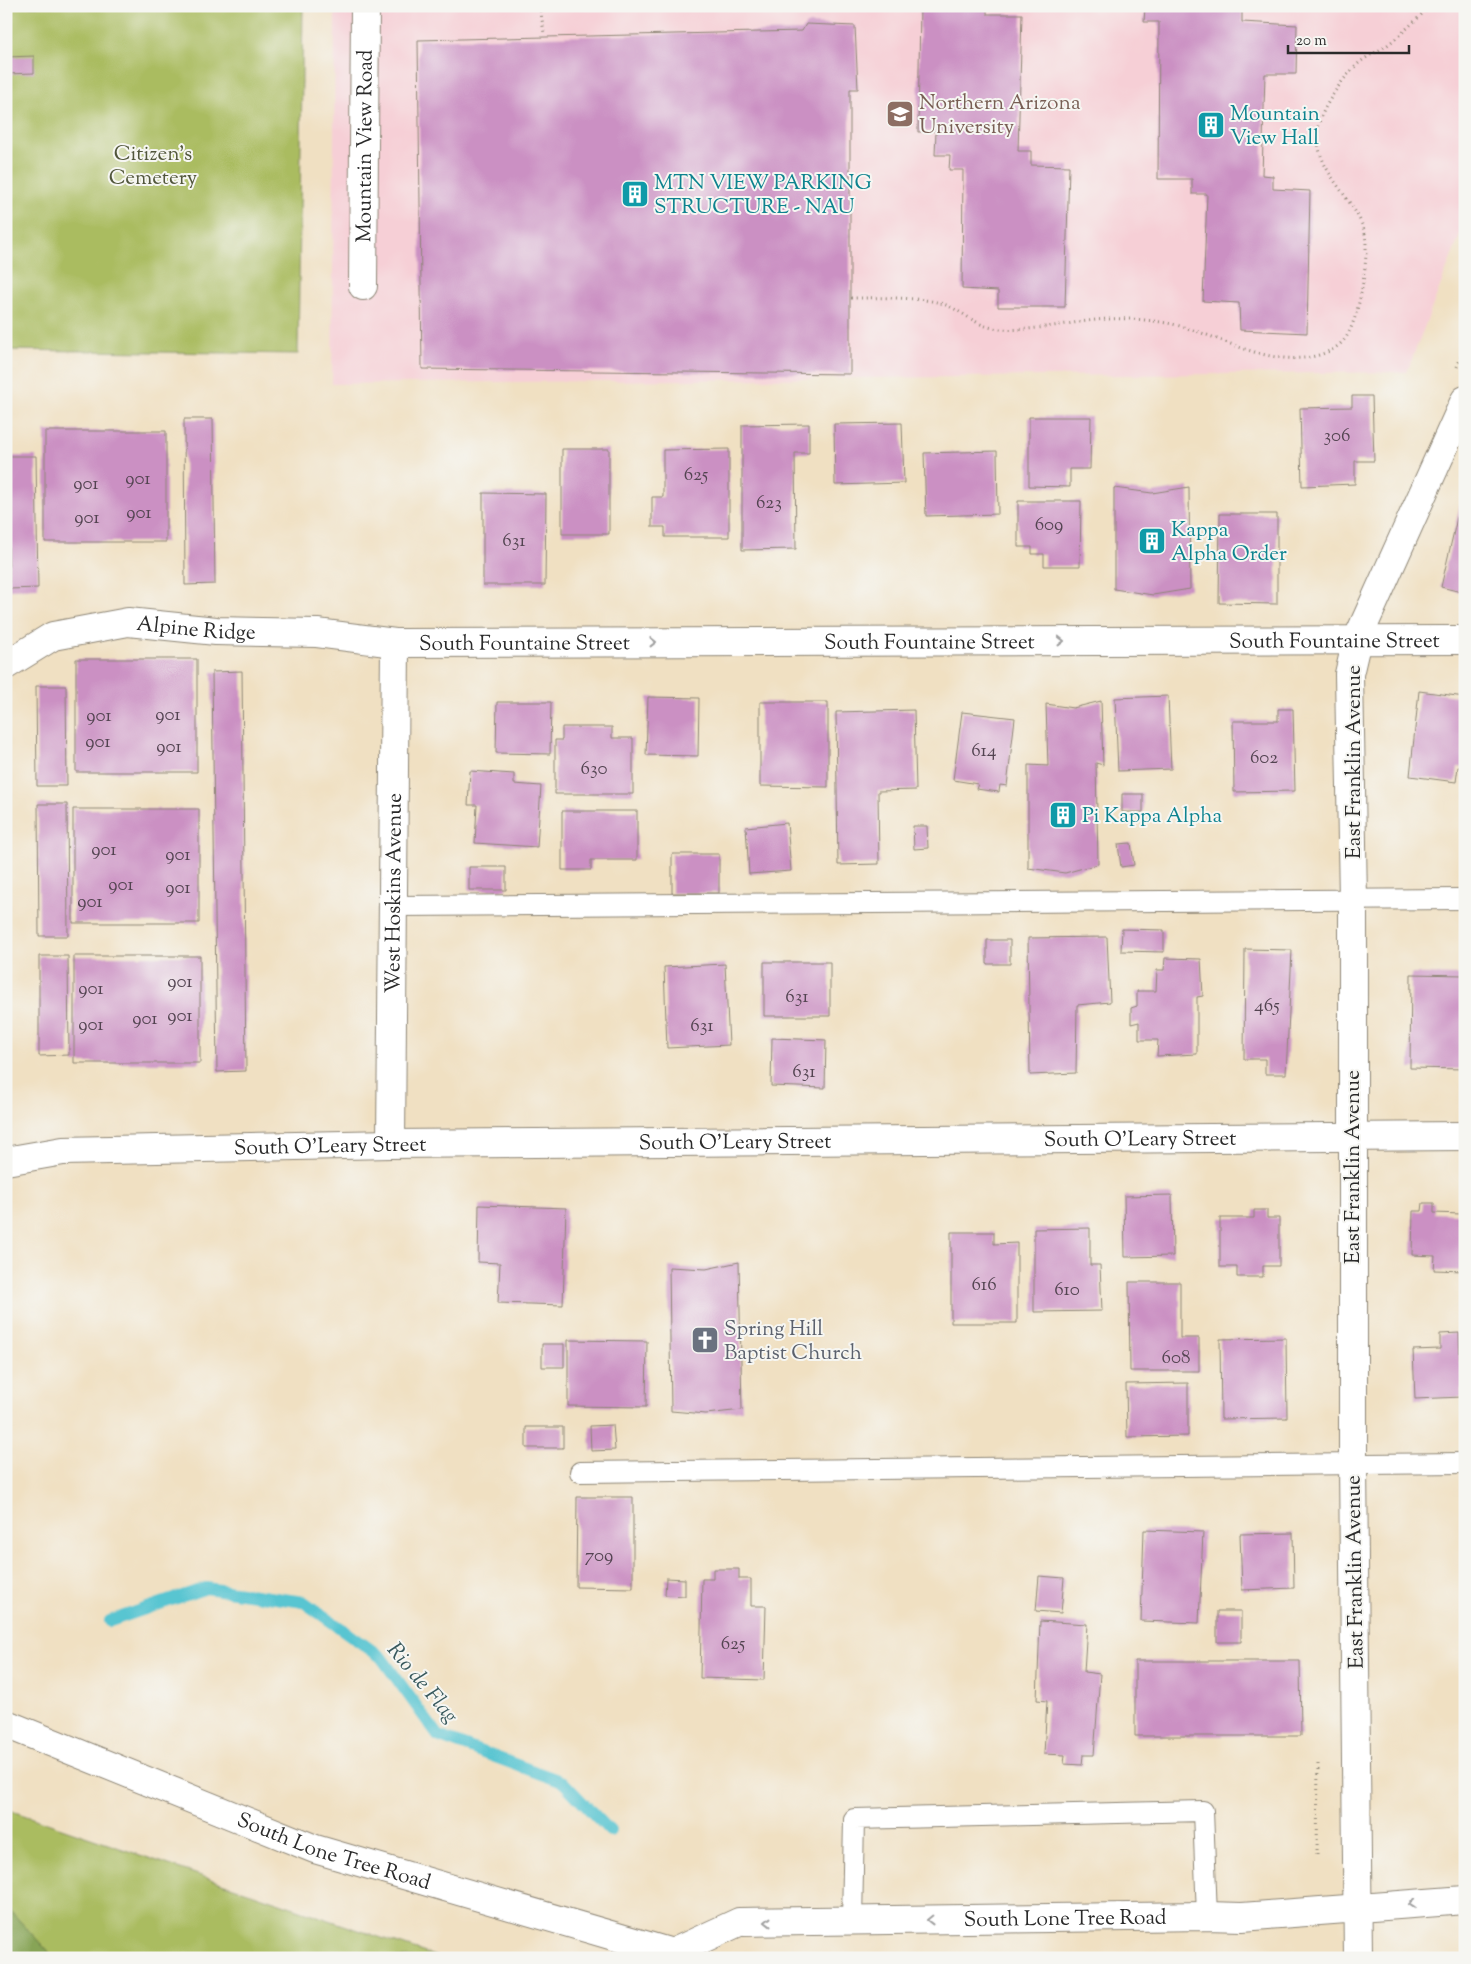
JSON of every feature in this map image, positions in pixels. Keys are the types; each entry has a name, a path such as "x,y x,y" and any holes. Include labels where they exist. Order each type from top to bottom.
{"street":[{"name":"Mountain View Road","path":"363,286 365,6"},
{"name":"East Franklin Avenue","path":"1358,1958 1353,1464 1353,900 1349,674 1357,640 1465,400"},
{"name":"Alpine Ridge","path":"6,665 52,636 128,622 216,630 317,633 395,643"},
{"name":"South Fountaine Street","path":"395,643 1465,640"},
{"name":"West Hoskins Avenue","path":"390,1144 395,643"},
{"name":"South O'Leary Street","path":"6,1160 63,1151 390,1144 1465,1136"},
{"name":"South Lone Tree Road","path":"6,1724 315,1849 675,1956 739,1922 1242,1917 1465,1900"}],"lane":[{"path":"392,906 1465,899"},
{"path":"580,1472 1465,1462"},
{"path":"852,1921 854,1819 1203,1811 1207,1916"}],"path":[{"path":"540,6 544,33"},
{"path":"851,298 929,300 946,304 982,325 998,329 1040,328 1109,319 1137,320 1172,324 1205,334 1230,345 1275,358 1305,358 1318,356 1330,350 1343,341 1356,316 1363,283 1366,241 1364,230 1355,212 1327,170 1319,151 1318,127 1341,83 1353,70 1398,36 1430,6"}],"shaded area":[{"name":"Northern Arizona University","path":"335,6 1465,6 1465,222 1407,372 332,384"}],"green space":[{"name":"Citizen's Cemetery","path":"6,6 303,6 298,354 6,350"},
{"path":"6,1809 440,1958 6,1958"},
{"path":"6,1906 54,1958 6,1958"}],"building":[{"path":"6,6 9,6 8,37 6,37"},
{"path":"920,6 987,6 987,14 1022,14 1018,151 1031,151 1031,165 1069,166 1065,307 998,307 998,291 962,289 963,170 949,170 950,155 935,155 936,131 918,132"},
{"name":"Mountain View Hall","path":"1185,6 1242,9 1242,22 1297,25 1296,74 1265,74 1262,175 1273,176 1273,189 1310,191 1307,333 1240,330 1239,303 1203,301 1207,194 1192,194 1192,179 1158,179 1159,22 1144,22 1145,7"},
{"name":"MTN VIEW PARKING STRUCTURE - NAU","path":"806,24 855,26 858,89 850,89 850,374 422,369 418,40 802,31"},
{"path":"34,56 34,73 6,74 6,57"},
{"path":"1352,396 1372,396 1374,461 1355,461 1355,484 1302,486 1300,408 1352,407"},
{"path":"1029,417 1091,417 1090,469 1070,469 1070,487 1029,486"},
{"path":"184,419 213,419 215,584 185,585"},
{"path":"902,423 904,483 835,485 834,424"},
{"path":"809,424 809,453 795,453 796,549 742,550 742,425"},
{"path":"45,431 166,431 166,542 45,542"},
{"path":"562,449 609,449 609,534 562,534"},
{"path":"729,449 729,537 665,537 665,527 652,527 652,497 663,497 663,450"},
{"path":"997,451 998,514 926,516 924,453"},
{"path":"7,456 36,456 38,588 9,589"},
{"name":"Kappa Alpha Order","path":"1189,487 1190,589 1153,595 1114,589 1114,488 1152,493"},
{"path":"483,493 546,494 545,585 483,585"},
{"path":"1018,501 1081,501 1080,566 1044,566 1044,554 1032,554 1032,547 1018,547"},
{"path":"1460,505 1465,506 1465,593 1441,587"},
{"path":"1220,514 1277,514 1277,604 1219,603"},
{"path":"76,659 197,659 197,772 76,772"},
{"path":"242,671 246,1071 217,1072 212,672"},
{"path":"36,686 66,686 67,786 37,786"},
{"path":"1419,691 1465,697 1465,768 1458,767 1456,782 1410,776"},
{"path":"1168,696 1171,769 1118,771 1115,698"},
{"path":"648,697 699,698 698,756 646,755"},
{"name":"Pi Kappa Alpha","path":"1101,701 1103,765 1096,763 1098,864 1065,873 1028,868 1028,765 1048,766 1046,704 1073,708"},
{"path":"497,702 551,702 550,754 496,753"},
{"path":"760,702 828,702 828,787 760,786"},
{"path":"1278,709 1293,709 1295,791 1234,792 1233,721 1278,721"},
{"path":"914,710 916,790 878,791 879,864 838,865 836,712"},
{"path":"962,712 1015,718 1007,786 1000,785 999,792 976,789 978,784 953,780"},
{"path":"562,727 612,727 612,738 633,738 633,794 555,794 555,740 562,740"},
{"path":"470,771 514,774 514,784 541,786 537,847 475,843 477,805 468,805"},
{"path":"1122,794 1143,794 1143,812 1122,812"},
{"path":"38,804 67,804 68,936 39,936"},
{"path":"73,809 199,809 199,923 73,923"},
{"path":"562,811 637,811 637,860 591,860 591,870 562,870"},
{"path":"787,823 791,871 749,874 746,827"},
{"path":"913,826 927,826 928,848 914,849"},
{"path":"1131,843 1134,865 1121,867 1118,844"},
{"path":"672,854 719,854 719,893 672,893"},
{"path":"469,867 506,867 506,890 469,890"},
{"path":"1122,929 1164,930 1164,952 1121,951"},
{"path":"1107,937 1110,1002 1077,1005 1076,1073 1030,1075 1028,938"},
{"path":"987,940 1010,940 1010,964 987,964"},
{"path":"1245,949 1292,950 1286,1074 1265,1074 1265,1059 1244,1059"},
{"path":"39,956 68,956 69,1055 39,1056"},
{"path":"74,956 200,956 200,1063 74,1063"},
{"path":"1165,958 1201,959 1203,996 1197,997 1197,1054 1157,1056 1158,1040 1139,1040 1139,1022 1131,1024 1131,1008 1137,1006 1137,991 1156,991 1157,970 1164,970"},
{"path":"764,962 830,962 830,1016 764,1016"},
{"path":"725,964 729,1045 667,1048 664,967"},
{"path":"1411,974 1465,975 1465,1069 1410,1068"},
{"path":"772,1038 826,1040 825,1088 771,1086"},
{"path":"1172,1195 1173,1256 1125,1257 1124,1196"},
{"path":"1462,1202 1465,1202 1465,1271 1434,1270 1435,1256 1412,1255 1413,1211 1422,1211 1423,1203 1434,1203 1434,1213 1461,1214"},
{"path":"479,1205 566,1208 563,1305 498,1303 500,1263 478,1262"},
{"path":"1254,1210 1267,1210 1267,1218 1279,1218 1279,1266 1263,1266 1263,1277 1237,1277 1237,1267 1220,1267 1220,1218 1254,1218"},
{"path":"1090,1228 1090,1265 1100,1265 1102,1311 1034,1312 1034,1229"},
{"path":"951,1232 994,1232 994,1244 1017,1243 1017,1323 951,1323"},
{"name":"Spring Hill Baptist Church","path":"739,1262 742,1410 706,1414 671,1411 669,1267 706,1269"},
{"path":"1129,1282 1180,1282 1180,1338 1199,1338 1199,1371 1130,1371"},
{"path":"1459,1333 1460,1362 1465,1362 1465,1389 1461,1389 1462,1397 1415,1399 1413,1350 1440,1349 1440,1334"},
{"path":"1286,1338 1287,1418 1221,1419 1220,1339"},
{"path":"568,1340 647,1341 646,1407 568,1406"},
{"path":"542,1344 564,1344 564,1367 542,1367"},
{"path":"1188,1383 1188,1436 1127,1437 1126,1384"},
{"path":"613,1425 615,1450 591,1451 590,1426"},
{"path":"526,1427 563,1427 563,1448 526,1448"},
{"path":"577,1497 633,1497 633,1588 576,1587"},
{"path":"1144,1530 1203,1532 1199,1623 1141,1621"},
{"path":"1293,1533 1294,1588 1242,1590 1240,1534"},
{"path":"713,1569 739,1569 739,1579 751,1579 751,1606 766,1606 764,1680 700,1678 702,1579 713,1579"},
{"path":"1039,1576 1064,1578 1061,1613 1036,1611"},
{"path":"666,1578 685,1579 685,1596 665,1595"},
{"path":"1217,1611 1241,1611 1241,1642 1217,1642"},
{"path":"1040,1621 1087,1624 1084,1672 1100,1674 1094,1755 1083,1755 1082,1765 1064,1764 1065,1755 1044,1754 1047,1701 1037,1700"},
{"path":"1135,1661 1300,1661 1301,1736 1135,1736"}],"waterway":[{"name":"Rio de Flag","path":"110,1621 206,1588 304,1602 381,1657 438,1736 563,1782 610,1831"}],"place":[{"name":"Northern Arizona University","path":"900,114"},
{"name":"Mountain View Hall","path":"1211,125"},
{"name":"MTN VIEW PARKING STRUCTURE - NAU","path":"635,194"},
{"name":"Kappa Alpha Order","path":"1152,541"},
{"name":"Pi Kappa Alpha","path":"1063,815"},
{"name":"Spring Hill Baptist Church","path":"705,1340"}]}
